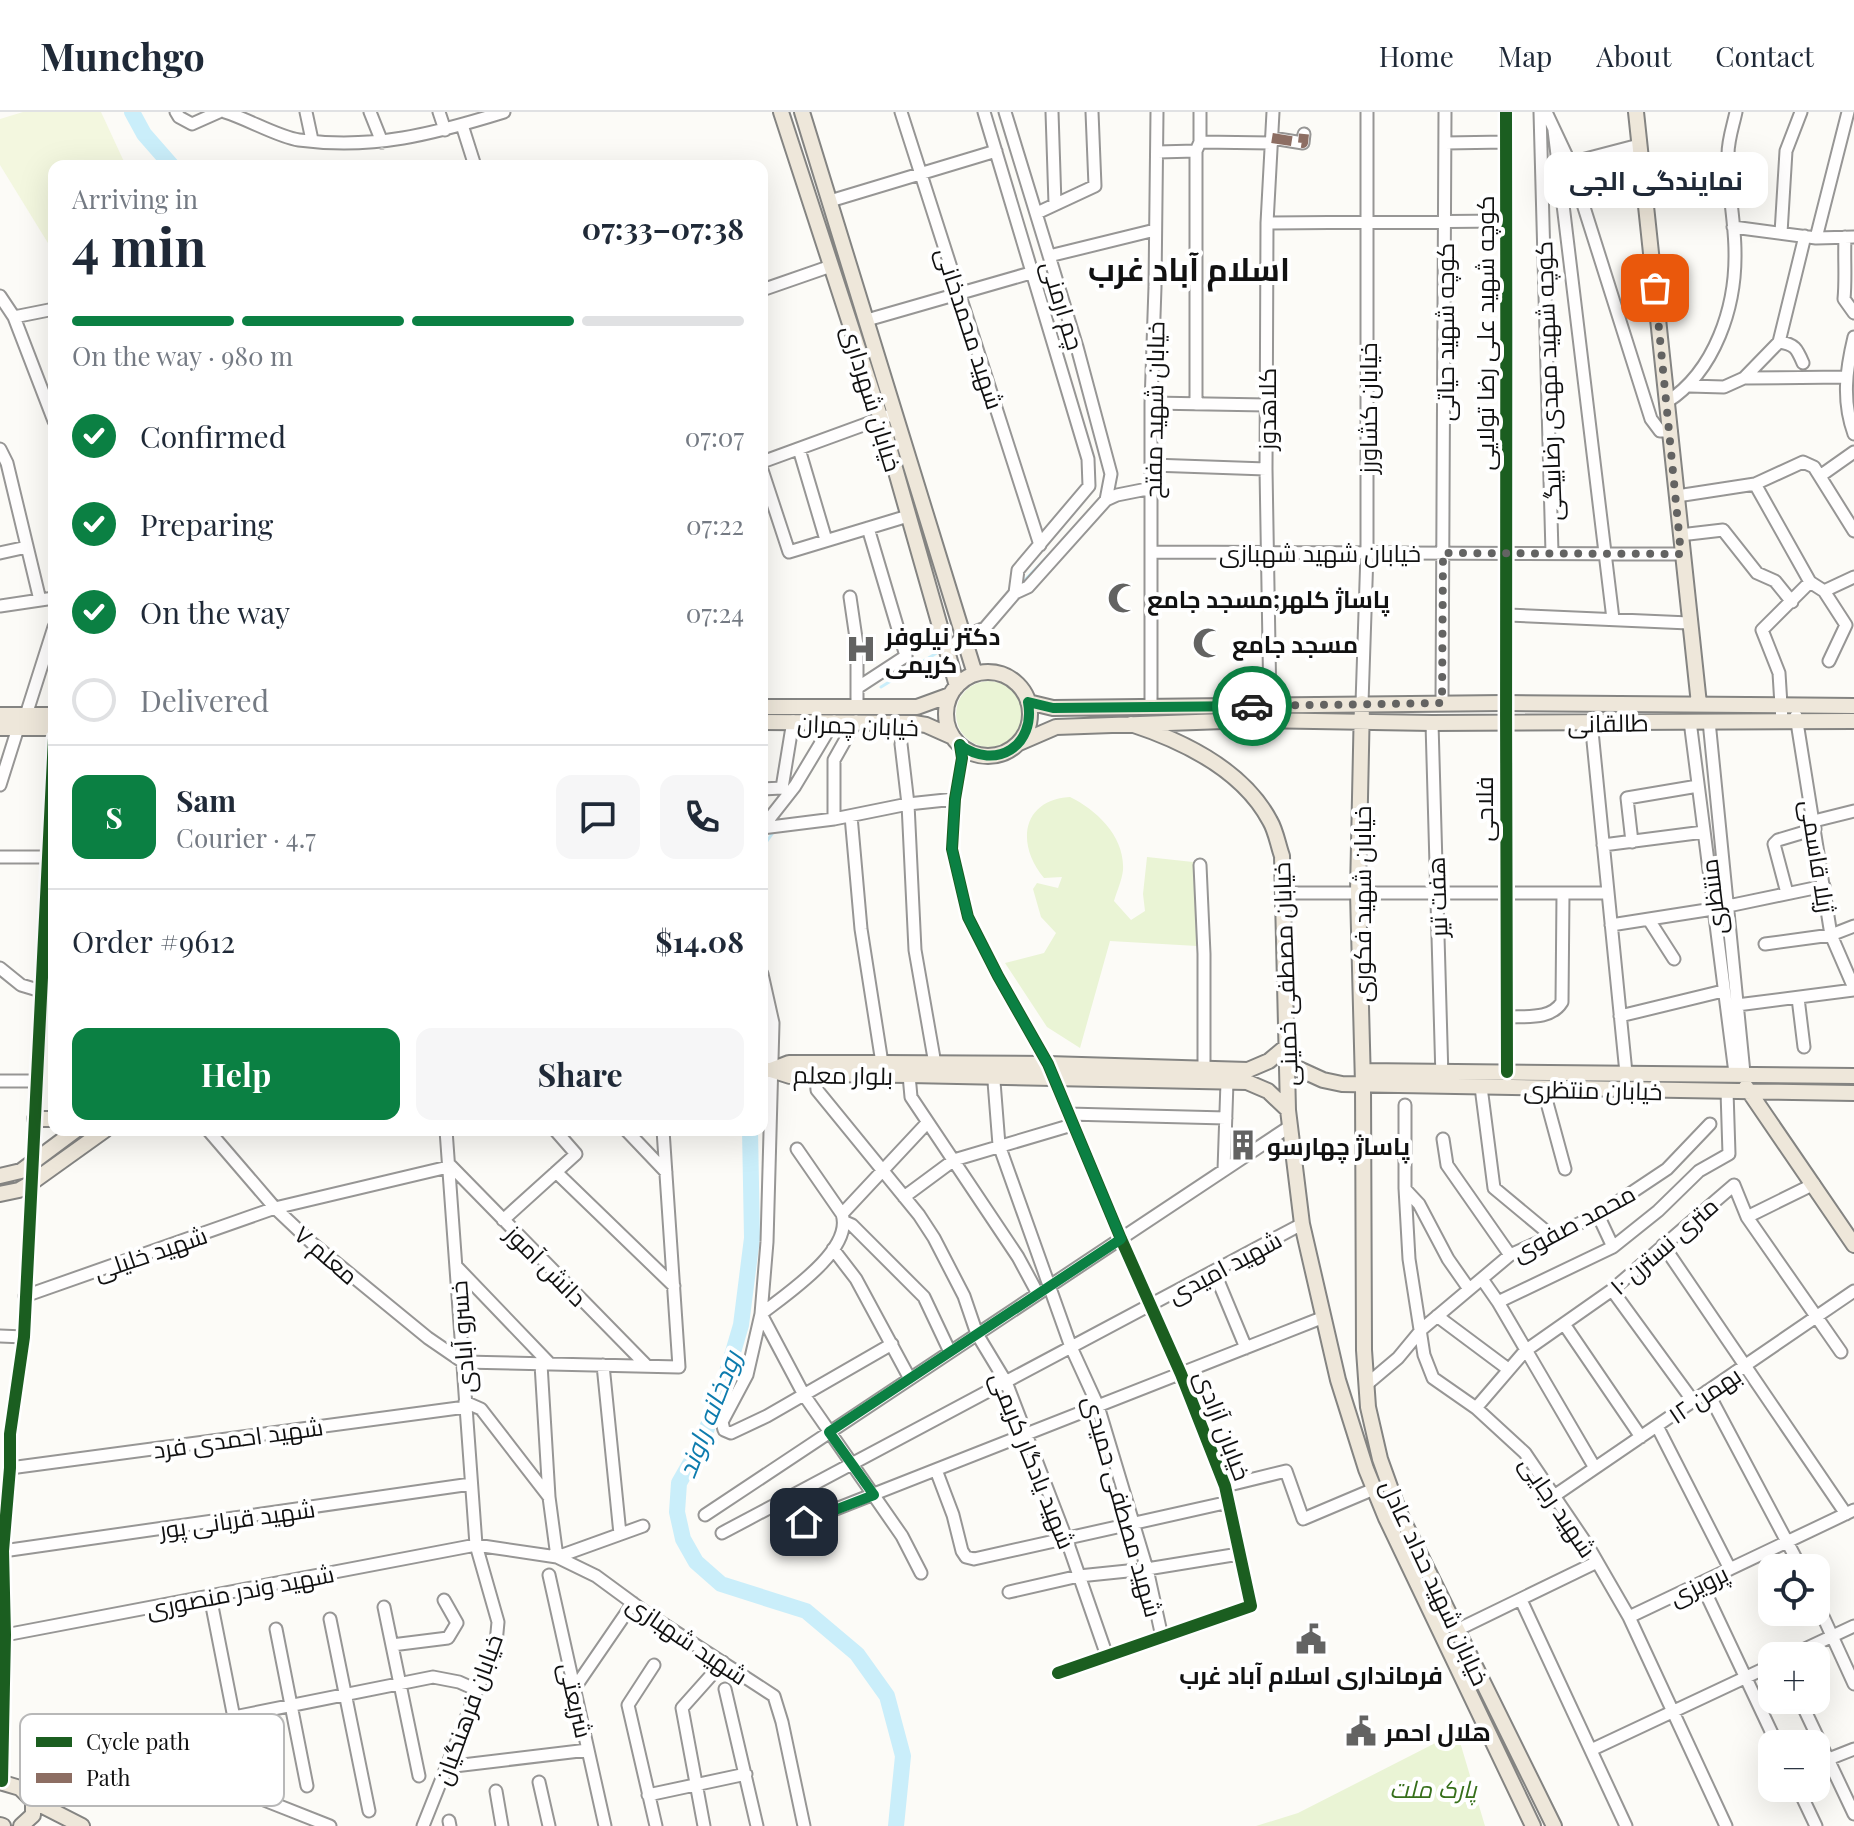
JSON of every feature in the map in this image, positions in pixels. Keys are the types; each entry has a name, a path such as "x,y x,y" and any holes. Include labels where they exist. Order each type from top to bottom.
{"main road":[{"name":"خیابان شهرداری","path":"781,112 881,419 947,651 954,690"},
{"name":"خیابان شهرداری","path":"802,112 975,674"},
{"path":"1636,112 1699,704"},
{"path":"997,673 1007,677 1016,683 1028,702 1029,723 1019,743 1011,750 990,756 979,755 956,741 946,716 954,690 975,674 997,673"},
{"name":"خیابان چمران","path":"768,722 834,721 857,714 917,707 954,690"},
{"name":"طالقانی","path":"1028,702 1053,708 1362,703 1699,704 1854,721"},
{"name":"خیابان شهید فکوری","path":"1362,703 1358,892 1363,1078"},
{"name":"طالقانی","path":"1019,743 1056,727 1076,726 1252,720 1361,723 1709,721 1854,706"},
{"name":"خیابان چمران","path":"768,707 857,714 926,725 956,741"},
{"path":"1076,708 1069,715 1076,726"},
{"path":"0,715 48,727"},
{"path":"0,728 48,716"},
{"name":"خیابان مصطفی خمینی","path":"1131,724 1195,750 1229,774 1256,800 1271,822 1282,856 1288,1110"},
{"name":"بلوار معلم","path":"768,1070 790,1076 909,1075 993,1071 1048,1064 1248,1070 1258,1068 1288,1045"},
{"name":"بلوار معلم","path":"768,1069 789,1063 935,1064 1055,1079 1227,1082 1258,1085 1288,1110"},
{"name":"خیابان منتظری","path":"1288,1064 1323,1080 1342,1084 1363,1078 1442,1079 1507,1072 1854,1076"},
{"path":"1740,1073 1854,1245"},
{"name":"خیابان شهید حداد عادل","path":"1363,1078 1364,1350 1368,1407 1380,1459 1399,1512 1554,1826"},
{"name":"خیابان منتظری","path":"1442,1079 1481,1087 1854,1093"},
{"path":"1753,1092 1854,1228"},
{"name":"خیابان شهید حداد عادل","path":"1288,1110 1302,1224 1347,1410 1374,1489 1533,1826"},
{"path":"35,1119 48,1119"},
{"path":"0,1176 33,1163 68,1136"},
{"path":"0,1194 19,1190 31,1183 97,1136"},
{"path":"1333,1356 1342,1365 1351,1366 1357,1363 1364,1350"},
{"path":"1347,1410 1355,1396 1360,1396 1368,1407"},
{"path":"24,1826 33,1815 33,1806"},
{"path":"43,1806 82,1826"}],"street":[{"path":"176,112 192,124 222,112 296,140 382,142 445,130 504,112"},
{"path":"264,126 265,112"},
{"path":"306,112 312,140"},
{"path":"370,112 382,142"},
{"path":"439,112 445,130"},
{"name":"شهید محمدخانی","path":"901,112 1040,545"},
{"name":"چم ارمنی","path":"984,112 1088,459 1089,486"},
{"name":"چم ارمنی","path":"1005,112 1111,474 1106,500"},
{"path":"1052,112 1055,204"},
{"path":"1037,213 1095,186 1092,112"},
{"name":"خیابان شهید مفتح","path":"1151,707 1151,403 1157,112"},
{"path":"1196,404 1200,112"},
{"name":"کلاهدوز","path":"1270,706 1266,469 1267,223 1273,112"},
{"name":"خیابان کشاورز","path":"1362,703 1367,553 1367,112"},
{"name":"کوچه شهید حیاتی","path":"1442,703 1445,112"},
{"name":"کوچه شهید علی رضا تولایی","path":"1506,112 1508,615"},
{"path":"1543,112 1570,163 1651,419 1660,431 1671,431"},
{"name":"کوچه شهید مهدی رضابیگی","path":"1543,112 1552,553"},
{"path":"1667,402 1689,386 1711,355 1734,288 1728,153 1736,112"},
{"path":"1781,233 1786,151 1801,112"},
{"path":"1689,386 1724,387 1744,378 1779,342 1848,112"},
{"path":"462,125 473,160"},
{"path":"1554,130 1613,619"},
{"path":"1157,152 1272,140 1303,143 1304,134"},
{"path":"1445,143 1506,142"},
{"path":"1570,163 1639,145"},
{"path":"830,201 996,151"},
{"path":"1267,223 1506,221"},
{"path":"1733,227 1810,237 1849,237 1844,262 1847,283 1844,299 1854,313"},
{"path":"1049,256 1155,230"},
{"path":"768,288 831,266"},
{"path":"867,320 1034,272"},
{"path":"0,296 14,317 48,405"},
{"path":"14,317 48,310"},
{"path":"1854,337 1849,381 1854,434"},
{"path":"1779,342 1796,347 1803,363"},
{"path":"1744,378 1849,381"},
{"path":"1151,403 1267,405"},
{"path":"768,460 897,413"},
{"path":"0,449 7,463 40,600"},
{"path":"799,449 826,540"},
{"path":"1820,476 1854,452"},
{"path":"1677,496 1755,484 1803,462 1814,467 1854,531"},
{"path":"1152,465 1266,469"},
{"path":"1755,484 1810,582 1824,591 1846,625 1829,661"},
{"path":"1015,593 1018,570 1089,486 1106,500"},
{"path":"768,488 789,552 908,516"},
{"path":"947,651 962,637 985,628 1015,593 1028,587 1106,500 1152,488"},
{"path":"857,688 906,656 868,528"},
{"path":"1680,535 1723,530 1757,573 1775,581 1792,602 1810,582"},
{"path":"0,553 27,547"},
{"name":"خیابان شهید شهبازی","path":"1151,552 1681,554"},
{"path":"1824,591 1854,577"},
{"path":"834,819 834,760 857,714 857,645 850,597"},
{"path":"0,606 48,599"},
{"name":"ژیلا قاسمی","path":"1792,602 1762,630 1779,673 1815,825 1831,935 1854,989"},
{"path":"1508,615 1689,623"},
{"name":"فلاحی","path":"1507,1072 1504,703 1508,615"},
{"path":"0,785 48,645"},
{"path":"768,789 782,788 793,721"},
{"path":"768,820 795,786 834,721"},
{"path":"1591,721 1626,1073"},
{"name":"منتظری","path":"1690,721 1723,991 1740,1073"},
{"name":"منتظری","path":"1709,721 1737,1005 1740,1073"},
{"name":"هفت تیر","path":"1432,723 1442,1079"},
{"name":"خیابان آزادی","path":"956,741 962,758 955,799 952,849 968,917 1055,1079 1149,1306 1181,1374 1225,1486 1251,1606 1058,1673"},
{"path":"901,744 908,804 915,950 935,1064"},
{"path":"1632,842 1627,798 1698,786"},
{"path":"768,827 955,799"},
{"path":"1787,893 1774,844 1815,825 1853,813"},
{"path":"851,816 861,929 882,1063"},
{"path":"1603,845 1704,832"},
{"path":"1,1782 5,1635 2,1610 3,1551 10,1468 5,1434 24,1337 41,991 48,970 48,840"},
{"path":"0,857 47,857"},
{"path":"1200,865 1204,1069"},
{"path":"1728,906 1824,886"},
{"path":"1284,893 1608,893"},
{"path":"1507,1017 1549,1015 1557,1011 1562,1002 1563,894"},
{"path":"1611,925 1713,909"},
{"path":"1649,920 1674,959"},
{"path":"1765,944 1831,935 1854,926"},
{"path":"0,968 21,985 41,991"},
{"path":"1737,1005 1854,989"},
{"path":"1620,1016 1723,991"},
{"path":"1798,998 1804,1047"},
{"path":"768,1001 773,1023 768,1057"},
{"name":"شهید مصطفی حمیدی","path":"993,1071 999,1145 1071,1347 1098,1406 1147,1569 1162,1637"},
{"name":"شهید یادگار کریمی","path":"816,1074 817,1090 934,1238 964,1296 977,1334 1006,1382 1027,1434 1107,1656"},
{"path":"909,1075 911,1097 1018,1257 1038,1294"},
{"path":"0,1081 37,1081"},
{"path":"1224,1170 1227,1082"},
{"path":"1481,1087 1494,1188 1553,1237"},
{"path":"1543,1088 1565,1169"},
{"path":"1498,1302 1613,1247 1658,1211 1699,1171 1729,1154 1727,1091"},
{"name":"شهید رجایی","path":"1405,1105 1409,1259 1424,1355 1433,1378 1476,1408 1525,1453 1554,1496 1629,1617 1726,1826"},
{"path":"904,1197 954,1160 1070,1119 1226,1118"},
{"path":"761,1314 810,1276 841,1237 844,1218 927,1123"},
{"name":"محمد صفوی","path":"1366,1385 1398,1358 1422,1329 1510,1255 1598,1215 1667,1169 1710,1124"},
{"path":"705,1515 1289,1127"},
{"name":"معلم ۷","path":"213,1136 275,1208 351,1276 463,1362"},
{"name":"خسرو آبادی","path":"446,1136 476,1545"},
{"path":"503,1220 576,1154 560,1136"},
{"path":"632,1136 666,1172"},
{"path":"463,1362 679,1367 663,1136"},
{"path":"766,1136 767,1242 761,1314 747,1375 722,1422 724,1430 731,1433 892,1344"},
{"path":"1443,1139 1447,1165 1510,1255"},
{"path":"797,1149 844,1218 924,1297 950,1352"},
{"name":"شهید خلیلی","path":"25,1296 275,1208 448,1165"},
{"name":"دانش آموز","path":"448,1165 647,1366"},
{"path":"556,1172 674,1286"},
{"path":"1747,1217 1814,1184"},
{"name":"۱۰ متری نسترن","path":"1476,1408 1525,1351 1612,1290 1734,1185 1747,1217 1841,1352"},
{"path":"1405,1188 1419,1204 1448,1259 1469,1289"},
{"path":"1598,1215 1613,1247"},
{"name":"شهید امیدی","path":"722,1533 1302,1224"},
{"path":"1663,1245 1743,1367 1850,1512"},
{"path":"833,1249 856,1279 910,1379"},
{"path":"456,1265 545,1364 549,1497 557,1557 643,1526"},
{"path":"1214,1271 1246,1348"},
{"path":"1482,1279 1595,1468"},
{"path":"1612,1290 1693,1401"},
{"name":"۱۲ بهمن","path":"1554,1496 1854,1291"},
{"path":"761,1314 804,1395 902,1536 921,1573"},
{"path":"1437,1316 1508,1369"},
{"path":"780,1531 1324,1317"},
{"path":"1564,1324 1641,1437"},
{"path":"0,1336 24,1337"},
{"path":"603,1365 620,1534"},
{"path":"1707,1391 1795,1554"},
{"path":"466,1405 481,1409 549,1497"},
{"name":"شهید احمدی فرد","path":"10,1468 466,1405"},
{"path":"1657,1426 1730,1569"},
{"path":"936,1470 953,1515 962,1551 966,1557 974,1559 1229,1502"},
{"path":"1225,1486 1286,1471 1303,1519 1374,1489"},
{"name":"شهید قربانی پور","path":"3,1551 471,1484"},
{"name":"پرویزی","path":"1629,1617 1850,1512"},
{"name":"شهید شهبازی","path":"476,1545 557,1557 596,1576 774,1696 804,1826"},
{"name":"شهید وندر منصوری","path":"5,1635 476,1545"},
{"name":"خیابان فرهنگیان","path":"423,1826 496,1643 498,1622 476,1545"},
{"path":"1009,1592 1079,1576 1239,1554"},
{"path":"1457,1630 1597,1562"},
{"name":"شریعتی","path":"549,1575 605,1826"},
{"path":"1701,1583 1770,1730"},
{"path":"210,1596 233,1714"},
{"path":"392,1645 448,1638 457,1623 444,1600"},
{"path":"1521,1600 1626,1826"},
{"path":"574,1689 633,1603"},
{"path":"384,1607 419,1776"},
{"path":"330,1619 369,1811"},
{"path":"1827,1626 1854,1684"},
{"path":"1819,1642 1854,1626"},
{"path":"276,1629 307,1786"},
{"path":"704,1826 682,1708 723,1662"},
{"path":"654,1665 628,1705 656,1826"},
{"path":"1591,1750 1758,1671"},
{"path":"250,1714 433,1677 459,1682 477,1690"},
{"path":"725,1689 757,1826"},
{"path":"1830,1758 1854,1749"},
{"path":"446,1767 588,1750"},
{"path":"1830,1763 1854,1814"},
{"path":"648,1795 746,1774"},
{"path":"539,1782 549,1826"},
{"path":"496,1791 502,1826"},
{"path":"1805,1802 1816,1826"},
{"path":"279,1806 330,1826"}],"green space":[{"path":"23,112 101,112 123,160 48,160 48,243 0,165 0,119"},
{"path":"989,681 1002,684 1012,691 1019,701 1022,714 1019,727 1012,737 1002,744 989,747 976,744 966,737 959,727 956,714 959,701 966,691 976,684"},
{"path":"1070,797 1099,817 1119,846 1123,870 1114,901 1131,920 1145,911 1143,894 1147,857 1193,862 1197,946 1110,941 1080,1048 1047,1027 1005,963 1044,953 1056,933 1041,917 1033,889 1037,883 1058,888 1062,877 1044,878 1035,865 1029,852 1028,826 1041,806"},
{"name":"پارک ملت","path":"1457,1732 1485,1826 1256,1826 1298,1813"}],"waterway":[{"path":"132,112 144,134 167,160"},
{"path":"1019,586 1050,554"},
{"path":"881,687 940,651"},
{"path":"768,840 772,834"},
{"name":"رودخانه راوند","path":"750,1136 752,1238 741,1325 721,1393 699,1448 679,1483 677,1512 683,1539 696,1562 721,1584 806,1611 857,1654 887,1696 903,1756 896,1826"}],"marked path":[{"path":"1272,138 1303,143 1304,134"}],"cycle path":[{"path":"1506,112 1507,1072"},
{"path":"960,745 962,758 955,799 952,849 968,917 1048,1064 1181,1374 1225,1486 1251,1606 1058,1673"},
{"path":"2,1781 3,1551 10,1434 24,1337 48,858"}],"way so far":[{"path":"1252,706 1442,703 1443,553 1681,554 1655,288"}],"place":[{"name":"نمایندگی الجی","path":"1655,288"},
{"name":"پاساژ کلهر;مسجد جامع","path":"1123,598"},
{"name":"مسجد جامع","path":"1208,643"},
{"name":"دکتر نیلوفر کریمی","path":"861,649"},
{"name":"پاساژ چهارسو","path":"1243,1145"},
{"name":"فرمانداری اسلام آباد غرب","path":"1311,1639"},
{"name":"هلال احمر","path":"1361,1731"}],"district":[{"name":"اسلام آباد غرب","path":"1189,267"}],"route":[{"path":"804,1522 874,1495 829,1432 1121,1239 1048,1064 968,917 952,849 955,799 962,758 960,745 979,755 990,756 1011,750 1025,734 1029,723 1028,702 1053,708 1252,706"}]}
